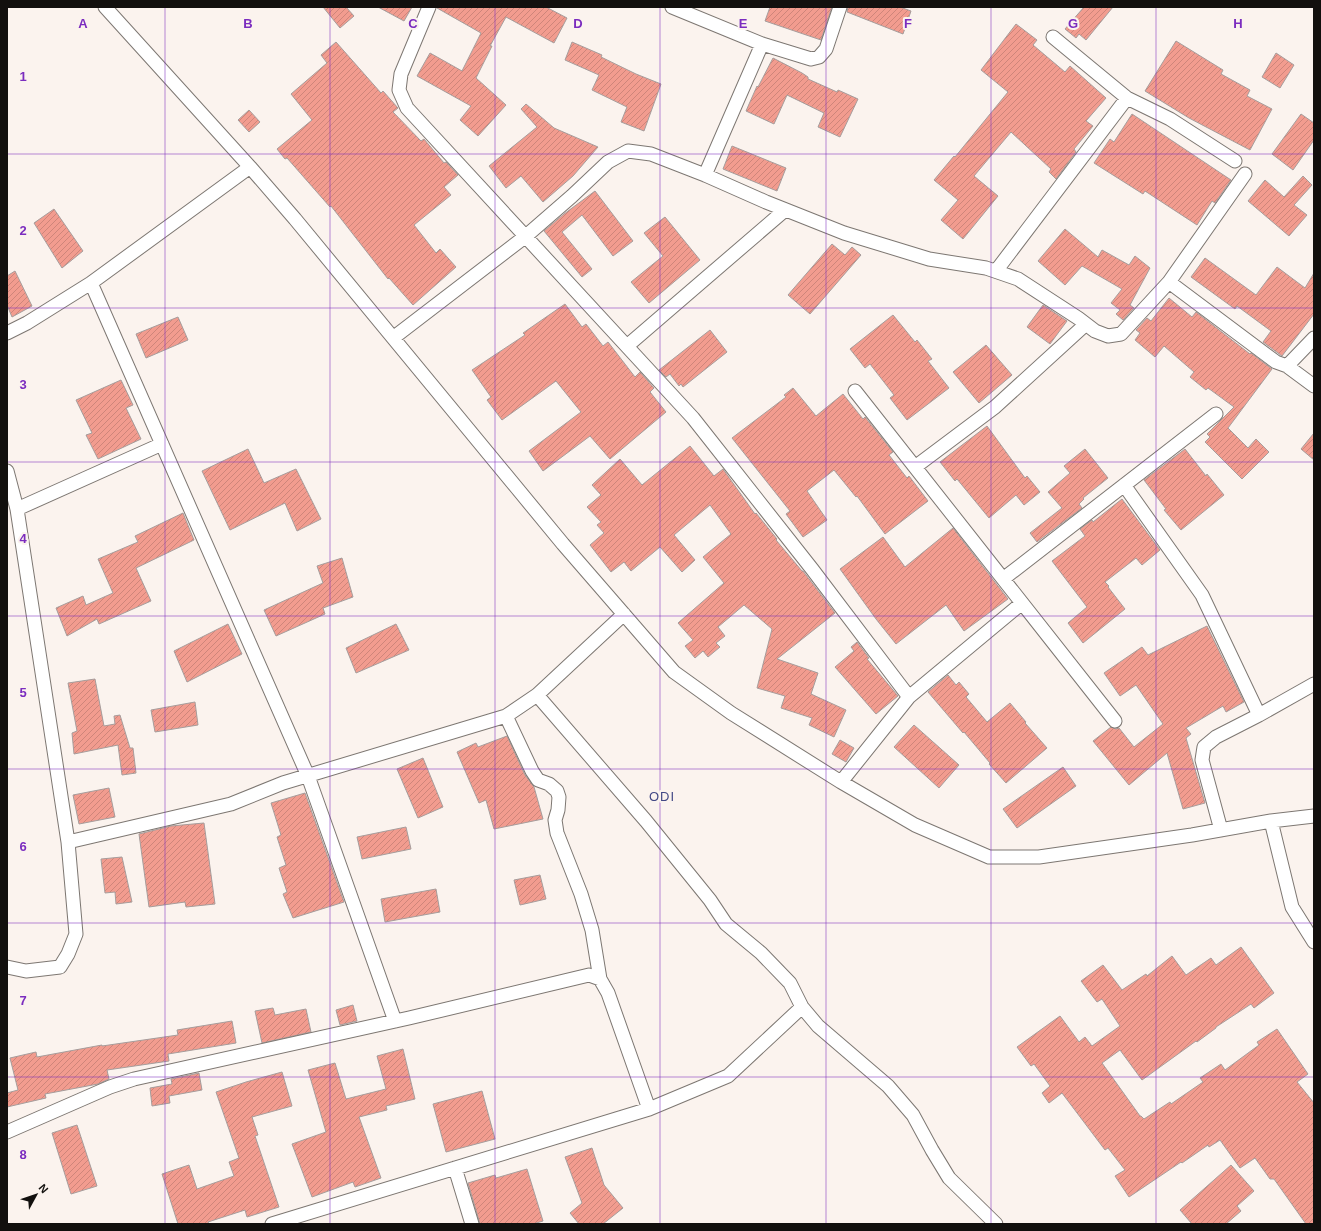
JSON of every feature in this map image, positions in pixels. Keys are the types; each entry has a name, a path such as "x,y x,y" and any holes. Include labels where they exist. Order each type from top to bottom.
{"street":[{"path":"105,7 250,167 563,544 674,672 731,713 841,782 915,825 989,858 1040,857 1271,821 1314,816"},
{"path":"429,7 401,74 399,90 406,108 628,346 693,418 812,569 909,697"},
{"path":"672,7 762,44 811,59 819,57 826,49 840,7"},
{"path":"1053,37 1127,98 1170,119 1235,161"},
{"path":"706,175 762,44"},
{"path":"996,271 1127,98"},
{"path":"393,338 526,236 608,162 628,151 651,154 706,175 785,210 844,233 929,259 986,268 1018,279 1095,331 1108,336 1121,334 1170,282 1245,174"},
{"path":"7,333 27,323 91,284 250,167"},
{"path":"628,346 785,210"},
{"path":"1170,282 1276,362 1287,366 1314,386"},
{"path":"91,284 308,776 395,1021"},
{"path":"915,468 996,407 1086,324"},
{"path":"1287,366 1314,338"},
{"path":"855,391 1115,721"},
{"path":"1003,579 1216,414"},
{"path":"17,509 162,444"},
{"path":"7,471 17,509 68,842 76,934 68,954 60,966 26,971 7,967"},
{"path":"1124,485 1202,595 1260,715"},
{"path":"841,782 909,697 1022,603"},
{"path":"68,842 231,804 283,783 506,716 537,695 624,614"},
{"path":"1221,830 1202,760 1204,747 1216,736 1260,715 1314,684"},
{"path":"537,695 646,821 710,900 726,924 761,953 790,983 802,1007 818,1026 888,1086 913,1115 949,1178 996,1224"},
{"path":"506,716 532,771 538,780 549,784 557,791 559,797 558,810 555,820 557,833 581,894 592,930 600,979 608,994 649,1109"},
{"path":"1271,821 1292,907 1314,942"},
{"path":"7,1132 110,1087 134,1079 395,1021 589,975 600,979"},
{"path":"272,1224 649,1109 728,1076 802,1007"},
{"path":"455,1168 472,1224"}],"building":[{"path":"323,7 346,7 354,16 340,28"},
{"path":"378,7 412,7 404,21"},
{"path":"437,7 546,7 567,18 554,43 506,17 490,46 492,46 476,78 506,105 478,136 460,120 471,106 417,76 430,53 462,71 481,33"},
{"path":"770,7 832,7 821,40 765,21"},
{"path":"848,7 900,7 911,11 903,34 847,12"},
{"path":"1084,7 1113,7 1086,40 1079,34 1076,38 1065,29"},
{"path":"1016,24 1037,40 1033,45 1065,72 1070,66 1106,98 1086,121 1093,126 1074,149 1076,152 1056,179 1049,172 1051,169 1011,132 974,176 998,196 963,239 941,220 958,200 934,180 954,156 955,157 1008,92 981,70"},
{"path":"1176,41 1223,70 1221,74 1250,90 1247,96 1272,109 1250,150 1189,118 1145,91"},
{"path":"336,42 381,93 383,91 398,108 393,112 421,141 424,139 444,163 446,162 458,175 444,187 451,195 414,225 436,253 440,249 456,267 413,305 389,278 388,279 331,206 330,207 287,158 285,159 277,149 312,120 291,94 327,63 321,55"},
{"path":"572,42 602,55 601,57 636,74 661,84 644,131 621,122 627,107 592,90 599,75 565,60"},
{"path":"1276,53 1294,65 1280,88 1262,77"},
{"path":"773,58 802,73 808,77 808,79 837,92 838,90 858,99 840,137 818,127 824,113 787,95 774,124 746,111 757,86 758,87"},
{"path":"526,104 554,128 598,147 573,176 543,202 521,176 506,188 489,166 537,127 521,109"},
{"path":"249,110 260,122 249,132 238,120"},
{"path":"1132,114 1231,180 1215,203 1212,201 1197,225 1145,191 1143,194 1094,163 1110,139 1114,142"},
{"path":"1301,114 1314,123 1314,140 1293,170 1272,154"},
{"path":"732,146 786,168 777,191 723,169"},
{"path":"1303,176 1312,185 1294,205 1307,215 1289,236 1248,201 1265,180 1284,197"},
{"path":"595,191 633,241 613,256 582,215 562,232 592,269 582,277 544,231"},
{"path":"54,209 83,251 62,268 34,223"},
{"path":"665,217 700,260 649,303 631,282 663,256 644,233"},
{"path":"1065,229 1098,257 1102,250 1129,265 1135,256 1150,268 1130,305 1134,308 1123,320 1116,314 1120,310 1111,303 1122,289 1082,266 1065,285 1038,261"},
{"path":"832,244 845,255 852,247 861,255 810,314 788,295"},
{"path":"1205,258 1256,295 1277,267 1305,288 1314,273 1314,314 1282,356 1263,342 1271,331 1237,306 1235,309 1191,277"},
{"path":"15,271 32,306 12,317 7,305 7,276"},
{"path":"1169,298 1192,317 1196,312 1272,369 1228,428 1248,448 1256,439 1269,452 1242,479 1205,442 1210,437 1207,434 1234,407 1208,388 1206,390 1190,377 1194,372 1164,346 1155,357 1135,340 1140,333 1136,330 1147,318 1151,321"},
{"path":"565,304 582,327 586,324 603,346 608,342 635,377 640,372 654,388 650,392 666,412 610,459 590,436 543,471 529,451 581,412 556,381 502,420 487,400 491,397 472,370 525,335 523,333"},
{"path":"1043,305 1067,321 1050,344 1027,327"},
{"path":"893,315 915,342 917,340 932,359 928,361 949,388 907,420 890,398 894,395 870,364 865,368 850,349"},
{"path":"178,317 188,340 146,358 136,334"},
{"path":"710,330 727,352 683,387 681,384 679,386 670,374 666,377 659,370"},
{"path":"986,345 1012,375 979,403 953,372"},
{"path":"121,380 133,405 126,408 141,439 98,459 86,435 92,433 76,400"},
{"path":"793,388 816,416 843,394 863,419 865,417 893,452 889,455 907,478 909,476 928,501 885,534 857,496 856,497 834,470 807,491 827,520 803,537 786,514 790,511 732,438 786,397 784,395"},
{"path":"987,426 1025,478 1027,476 1040,492 1024,505 1016,495 989,518 957,479 955,481 940,462"},
{"path":"1314,433 1314,460 1301,449"},
{"path":"690,446 714,476 723,469 755,514 756,513 777,539 776,540 803,571 835,613 777,659 818,673 811,694 846,710 834,737 809,725 812,718 781,708 785,696 757,688 772,629 744,605 718,627 725,636 716,643 720,647 708,657 703,651 695,658 685,646 693,640 678,623 724,583 703,557 731,534 710,505 674,535 695,560 682,572 660,547 631,571 624,562 611,572 590,545 604,533 597,525 601,522 587,507 601,495 592,485 620,459 642,485"},
{"path":"248,449 264,483 296,469 321,519 297,531 285,503 230,530 202,471"},
{"path":"1085,449 1108,478 1083,498 1084,499 1079,504 1082,508 1037,542 1030,533 1062,508 1048,492 1070,473 1064,466"},
{"path":"1185,449 1206,476 1207,474 1224,495 1181,530 1164,510 1166,509 1144,480"},
{"path":"1122,499 1160,550 1142,565 1136,558 1105,582 1125,609 1083,643 1068,623 1087,607 1052,561 1085,536 1080,529 1092,520 1093,522"},
{"path":"183,513 194,540 136,568 151,601 99,624 97,619 67,636 56,608 83,596 86,605 113,593 98,559 138,542 135,536"},
{"path":"953,528 1008,599 964,631 946,605 896,644 840,569 883,537 905,567"},
{"path":"342,558 353,597 323,608 325,614 276,636 264,610 323,583 317,566"},
{"path":"228,624 242,654 187,682 174,651"},
{"path":"396,624 409,650 356,673 346,648"},
{"path":"1207,626 1244,702 1226,712 1223,706 1186,728 1191,734 1186,738 1205,803 1183,809 1167,753 1129,785 1093,741 1111,727 1116,729 1119,728 1134,747 1163,724 1136,685 1120,696 1104,673 1142,647 1148,655"},
{"path":"857,642 869,658 867,659 898,696 876,714 835,667 854,651 851,647"},
{"path":"948,675 956,685 959,682 969,694 966,697 987,722 1010,703 1047,748 1006,783 964,732 963,733 928,692"},
{"path":"95,679 104,726 115,724 114,716 120,715 130,748 133,748 136,773 122,775 118,745 74,754 72,733 77,731 68,683"},
{"path":"195,702 198,725 155,732 151,710"},
{"path":"914,725 959,765 939,788 894,747"},
{"path":"507,736 525,775 534,787 543,819 494,829 486,800 479,803 457,752 476,743 478,747"},
{"path":"840,740 854,748 846,762 832,754"},
{"path":"423,758 443,807 418,818 397,769"},
{"path":"1063,767 1076,786 1017,828 1003,809"},
{"path":"109,788 115,817 79,824 73,795"},
{"path":"305,793 344,902 293,918 283,894 287,892 279,868 286,865 277,837 281,835 271,803"},
{"path":"204,823 215,904 186,907 185,902 149,907 139,834 171,826"},
{"path":"406,827 411,849 362,859 357,837"},
{"path":"122,857 132,902 116,904 115,892 105,893 101,859"},
{"path":"540,875 546,899 520,905 514,880"},
{"path":"436,889 440,912 385,922 381,899"},
{"path":"1241,947 1274,993 1254,1008 1251,1004 1216,1027 1142,1080 1120,1050 1102,1063 1140,1116 1144,1119 1170,1102 1171,1104 1203,1082 1200,1078 1221,1064 1225,1070 1259,1045 1257,1042 1277,1029 1308,1074 1297,1082 1314,1103 1314,1224 1306,1224 1274,1179 1270,1179 1255,1158 1240,1168 1220,1140 1209,1147 1208,1145 1129,1197 1115,1176 1125,1170 1108,1148 1105,1150 1062,1093 1049,1103 1042,1093 1050,1086 1034,1064 1031,1066 1017,1047 1060,1016 1079,1042 1085,1037 1092,1046 1120,1026 1102,999 1097,1002 1081,981 1103,965 1122,990 1146,974 1147,976 1172,956 1186,975 1211,958 1216,965"},
{"path":"353,1005 357,1021 340,1025 336,1010"},
{"path":"273,1008 275,1015 306,1009 311,1032 262,1043 255,1011"},
{"path":"232,1021 236,1043 168,1054 169,1061 107,1070 109,1079 98,1084 45,1094 46,1098 7,1107 7,1093 18,1090 10,1058 36,1052 37,1057 102,1045 178,1035 177,1030"},
{"path":"403,1049 415,1099 386,1106 387,1110 359,1117 381,1178 355,1187 353,1182 312,1197 292,1144 326,1132 308,1070 335,1063 346,1099 386,1089 377,1056"},
{"path":"282,1072 292,1106 252,1117 258,1135 255,1136 279,1207 247,1217 245,1210 208,1222 209,1224 178,1224 162,1174 189,1165 197,1189 234,1176 229,1162 239,1158 216,1092"},
{"path":"199,1073 202,1090 169,1096 170,1103 152,1106 150,1088 172,1084 171,1079"},
{"path":"482,1091 495,1139 446,1152 433,1104"},
{"path":"77,1125 97,1186 71,1194 52,1133"},
{"path":"592,1148 604,1185 623,1208 603,1224 579,1224 570,1213 582,1203 565,1157"},
{"path":"1231,1165 1254,1191 1237,1206 1241,1211 1226,1224 1192,1224 1180,1210"},
{"path":"527,1169 543,1221 533,1224 480,1224 468,1183 495,1175 496,1178"}],"district":[{"name":"ODI","path":"662,796"}]}
